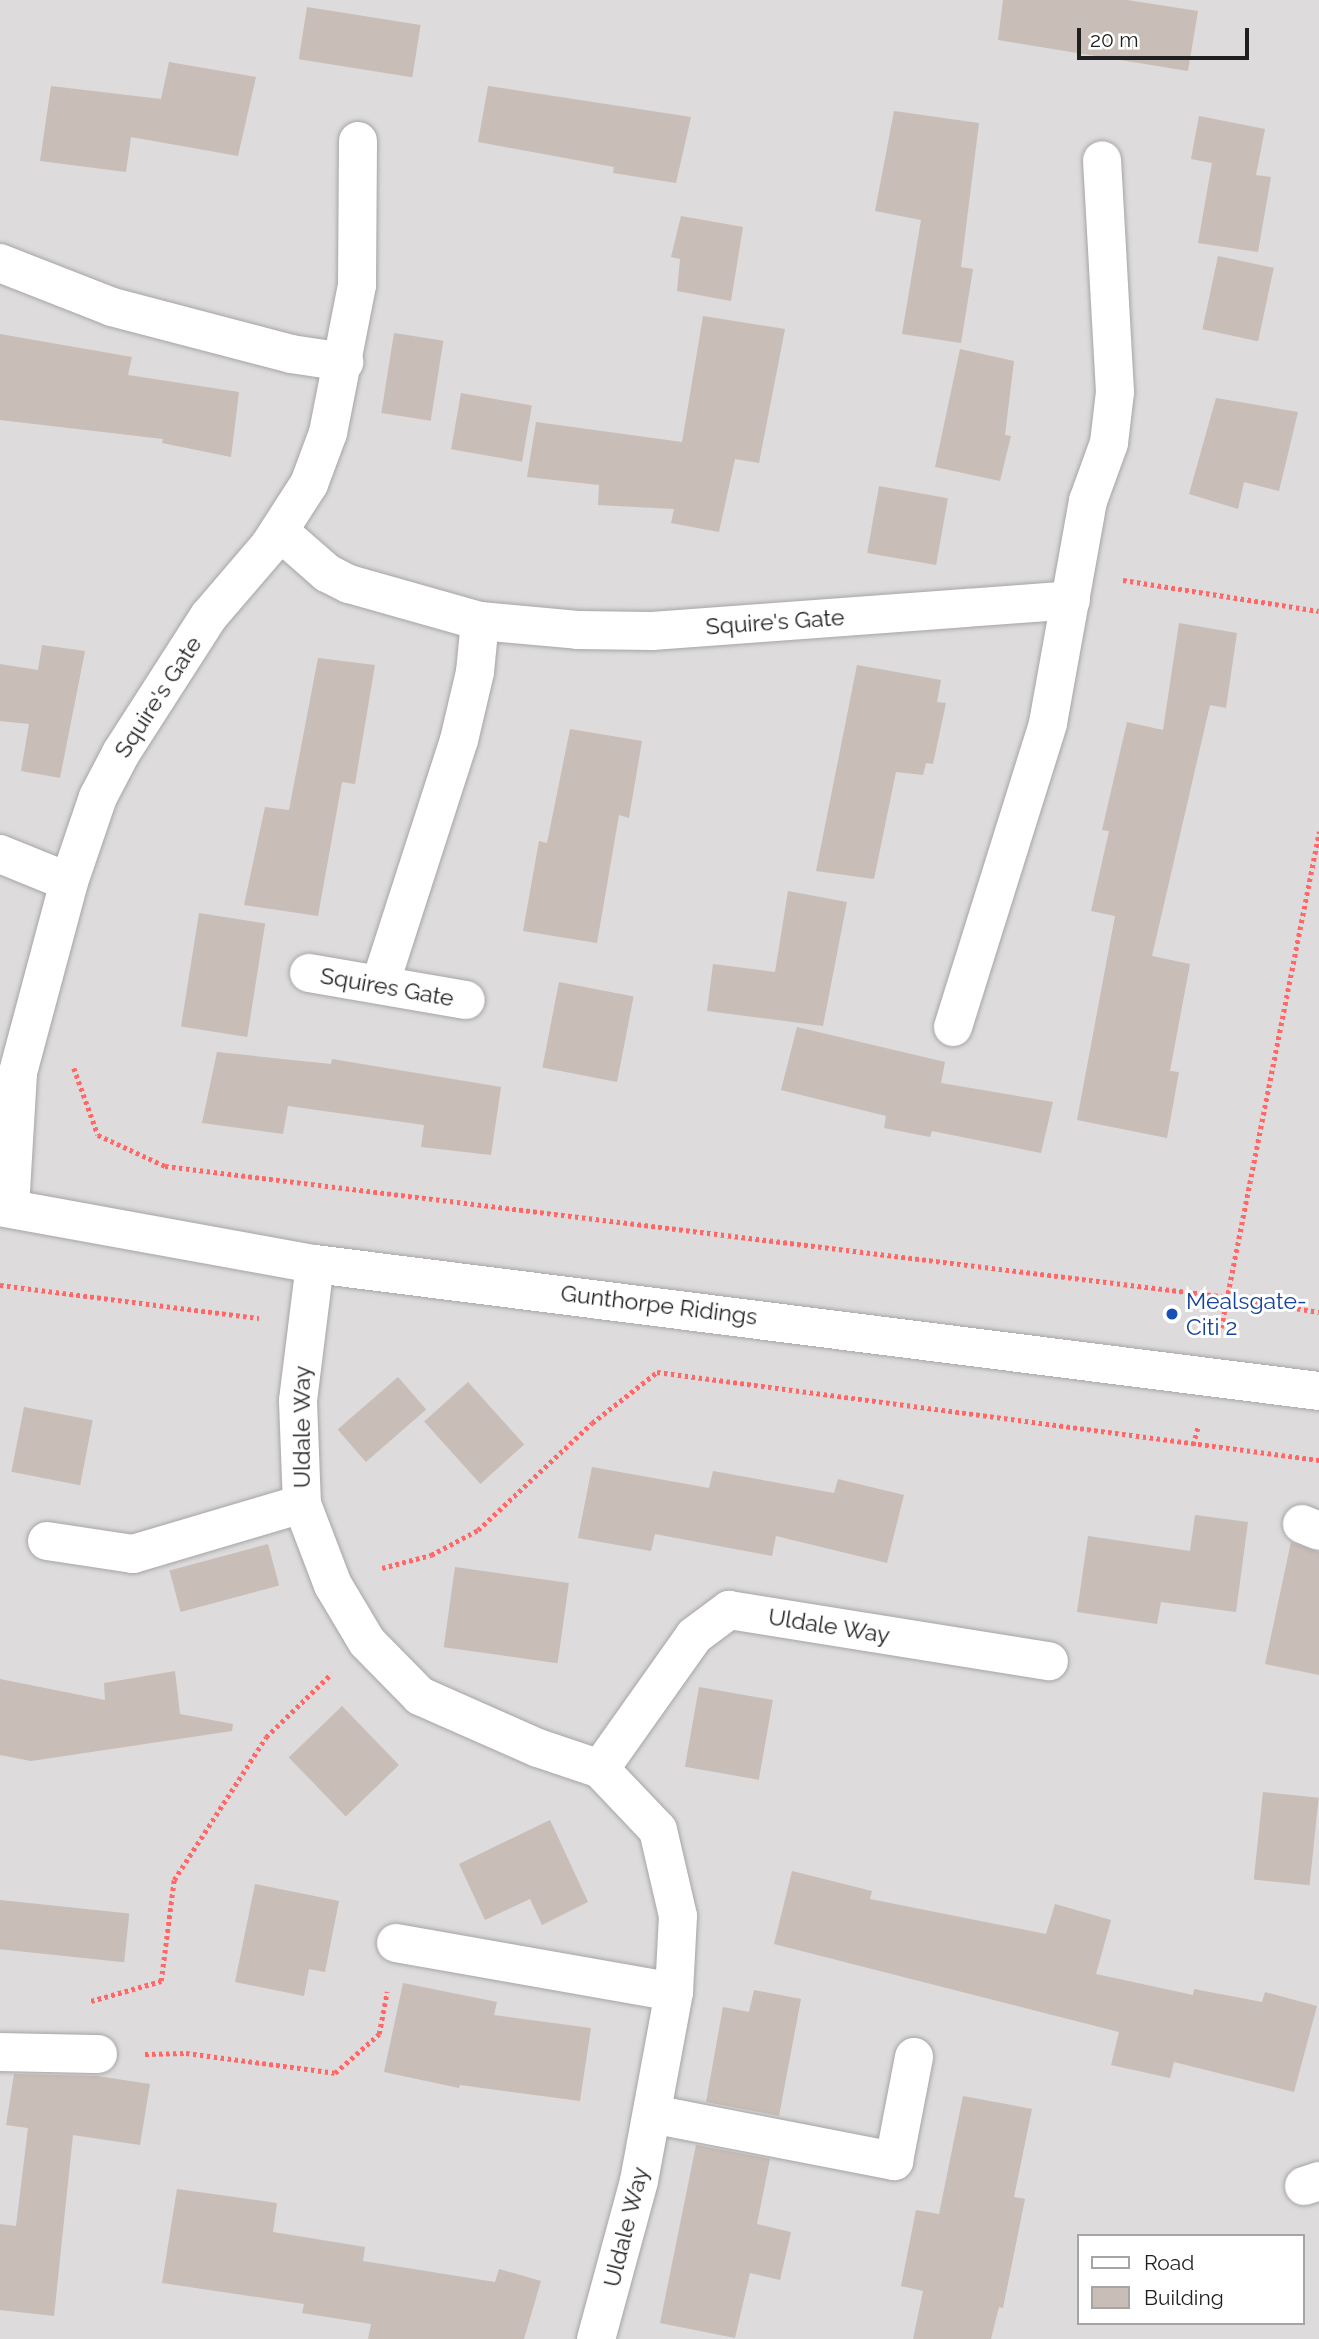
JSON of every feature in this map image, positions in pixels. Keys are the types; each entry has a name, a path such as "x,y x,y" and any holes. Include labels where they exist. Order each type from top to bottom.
{"street":[{"name":"Squire's Gate","path":"5,1208 18,1073 69,882 98,797 121,753 209,617 279,531 309,484 328,433 357,285 358,141"},
{"path":"953,1027 1048,723 1088,500 1109,443 1115,392 1102,160"},
{"path":"0,263 112,307 291,354 344,362"},
{"name":"Squire's Gate","path":"279,531 327,573 349,584 480,621 578,630 652,631 1074,586"},
{"path":"380,985 459,740 475,672 480,621"},
{"path":"0,854 69,882"},
{"name":"Squires Gate","path":"309,973 466,1000"},
{"name":"Gunthorpe Ridings","path":"5,1208 315,1264 804,1322 1319,1391"},
{"name":"Uldale Way","path":"315,1264 305,1324 298,1401 302,1504 333,1585 367,1642 420,1696 538,1748 600,1769 658,1830 678,1916 674,1992 639,2181 596,2339"},
{"path":"47,1541 133,1554 302,1504"},
{"name":"Uldale Way","path":"600,1769 694,1636 729,1610 1049,1661"},
{"path":"396,1943 674,1992"},
{"path":"1,2056 98,2054"},
{"path":"652,2113 894,2161 914,2057"}],"path":[{"path":"1074,586 1319,611"},
{"path":"1221,1325 1319,831"},
{"path":"74,1068 98,1135 166,1166 1228,1297 1319,1312"},
{"path":"0,1285 305,1324"},
{"path":"371,1571 431,1555 478,1530 592,1423 657,1372 1319,1460"},
{"path":"103,1999 161,1981 174,1880 266,1737 334,1671"},
{"path":"98,2054 186,2053 335,2073 379,2034 396,1943"}],"shaded area":[{"path":"0,0 1319,0 1319,2339 0,2339"}],"building":[{"path":"1003,0 1127,0 1198,11 1188,71 998,40"},
{"path":"307,7 421,25 412,77 299,59"},
{"path":"169,62 256,77 238,156 131,137 126,172 40,161 51,86 161,99"},
{"path":"488,86 691,117 676,183 613,173 614,167 478,142"},
{"path":"894,111 979,123 961,267 973,269 961,343 902,334 921,220 875,211"},
{"path":"1199,116 1265,129 1256,175 1271,177 1258,252 1198,243 1212,163 1191,159"},
{"path":"681,216 743,227 731,301 677,291 680,259 671,257"},
{"path":"1218,256 1274,268 1258,341 1202,329"},
{"path":"703,316 785,329 759,463 735,459 719,532 671,523 674,509 598,505 599,485 527,477 536,422 682,442"},
{"path":"394,333 443,341 431,421 381,413"},
{"path":"0,334 132,357 128,375 239,392 231,457 162,443 163,439 0,420"},
{"path":"960,349 1014,361 1005,435 1011,436 1000,481 935,467"},
{"path":"461,393 532,406 522,462 451,449"},
{"path":"1216,398 1298,412 1279,491 1244,482 1238,509 1189,494"},
{"path":"879,486 948,498 936,565 867,553"},
{"path":"1179,623 1237,633 1226,708 1210,705 1152,956 1190,964 1170,1071 1179,1072 1167,1138 1077,1120 1115,916 1091,911 1109,831 1102,830 1127,722 1163,730"},
{"path":"42,645 85,651 60,778 21,771 29,724 0,721 0,664 38,670"},
{"path":"318,658 375,665 355,784 342,782 318,916 244,905 265,807 289,810"},
{"path":"857,665 941,680 937,702 946,703 933,764 926,763 923,775 896,772 874,879 816,871"},
{"path":"570,729 642,741 629,818 619,815 597,943 523,931 539,841 547,843"},
{"path":"788,891 847,902 823,1026 707,1011 713,964 775,972"},
{"path":"199,913 265,923 247,1037 181,1027"},
{"path":"559,982 634,997 617,1082 542,1067"},
{"path":"797,1027 945,1062 941,1083 1053,1102 1041,1153 932,1131 930,1137 884,1128 886,1116 781,1090"},
{"path":"217,1052 331,1064 332,1059 501,1087 491,1155 421,1147 424,1125 288,1106 283,1134 202,1123"},
{"path":"398,1377 426,1409 366,1462 338,1429"},
{"path":"468,1382 524,1444 480,1484 424,1421"},
{"path":"24,1407 93,1420 80,1485 11,1472"},
{"path":"592,1467 709,1488 713,1471 834,1493 838,1479 904,1495 887,1563 776,1536 772,1556 655,1534 651,1551 578,1538"},
{"path":"1195,1515 1248,1522 1236,1612 1161,1602 1157,1624 1077,1612 1088,1536 1190,1551"},
{"path":"1291,1542 1319,1552 1319,1675 1265,1664"},
{"path":"268,1544 279,1586 181,1612 169,1570"},
{"path":"455,1567 569,1583 558,1663 444,1647"},
{"path":"175,1671 180,1714 233,1724 232,1731 31,1761 0,1755 0,1679 105,1700 104,1683"},
{"path":"699,1687 773,1700 759,1780 685,1767"},
{"path":"342,1706 399,1765 346,1816 289,1757"},
{"path":"1263,1792 1319,1798 1309,1885 1254,1880"},
{"path":"550,1820 588,1902 542,1925 530,1899 485,1920 459,1864"},
{"path":"792,1871 872,1891 870,1899 1046,1934 1055,1904 1111,1920 1096,1974 1193,1995 1194,1989 1262,2002 1265,1992 1317,2006 1294,2092 1174,2062 1170,2078 1111,2065 1119,2032 774,1944"},
{"path":"255,1884 339,1901 325,1972 309,1969 304,1996 235,1982"},
{"path":"0,1900 129,1914 124,1962 0,1949"},
{"path":"403,1983 497,2002 494,2015 591,2028 580,2101 460,2085 459,2088 384,2072"},
{"path":"754,1990 801,1999 779,2116 706,2102 723,2007 749,2012"},
{"path":"14,2074 97,2076 150,2084 140,2145 73,2135 54,2316 0,2310 0,2224 16,2226 28,2128 6,2125"},
{"path":"963,2096 1032,2109 1014,2197 1025,2199 1003,2308 999,2307 991,2339 913,2339 923,2291 901,2286 916,2210 939,2214"},
{"path":"696,2145 770,2159 757,2224 791,2232 780,2280 750,2273 735,2338 660,2323"},
{"path":"177,2189 277,2203 273,2232 365,2247 363,2261 495,2282 499,2269 541,2281 524,2339 368,2339 371,2324 302,2313 304,2304 162,2283"}],"place":[{"name":"Mealsgate- Citi 2","path":"1172,1314"}]}
